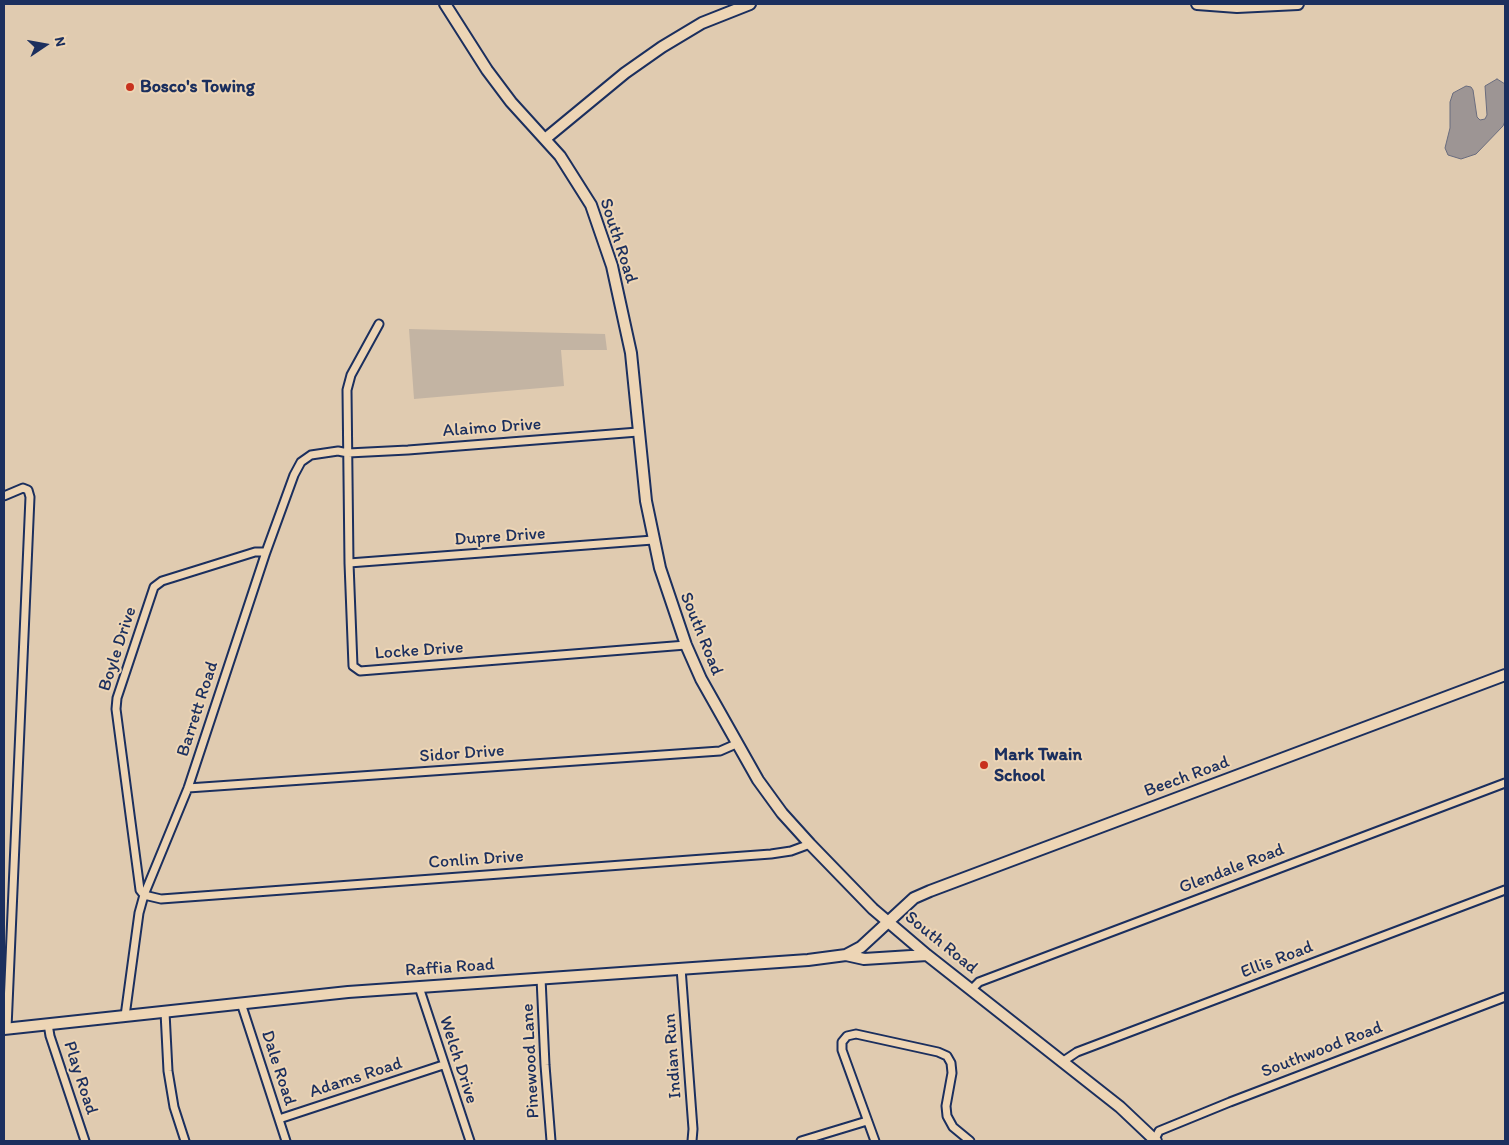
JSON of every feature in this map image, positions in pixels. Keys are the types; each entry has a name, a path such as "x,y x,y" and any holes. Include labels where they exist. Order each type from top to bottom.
{"main road":[{"name":"South Road","path":"445,4 487,70 512,102 560,156 579,183 591,205 612,266 632,354 638,432 646,501 653,540 671,604 686,645 736,744 782,813 810,844 888,921 926,955 972,989 1120,1107 1155,1141"},
{"path":"545,139 625,73 662,47 702,24 750,4"},
{"path":"1197,4 1237,7 1298,4"},
{"name":"Beech Road","path":"888,921 914,898 930,891 1505,675"},
{"name":"Raffia Road","path":"5,1029 241,1003 419,987 808,960 846,955 861,947 888,921"},
{"path":"846,955 864,959 926,955"}],"street":[{"name":"Locke Drive","path":"379,324 351,375 346,408 351,655 354,666 360,671 673,648 686,645"},
{"name":"Alaimo Drive","path":"348,453 638,432"},
{"name":"Barrett Road","path":"125,1016 139,912 144,895 188,788 266,552 294,476 301,462 311,455 338,451 348,453"},
{"path":"4,496 23,488 28,490 30,497 5,1029"},
{"name":"Dupre Drive","path":"349,563 653,540"},
{"name":"Boyle Drive","path":"144,895 140,890 116,710 117,698 154,587 162,581 255,552 266,552"},
{"name":"Sidor Drive","path":"188,788 720,751 736,744"},
{"name":"Glendale Road","path":"972,989 979,982 1505,783"},
{"name":"Conlin Drive","path":"144,895 162,899 761,854 791,851 810,844"},
{"name":"Ellis Road","path":"1062,1062 1077,1052 1505,890"},
{"name":"Indian Run","path":"681,968 693,1129 692,1141"},
{"name":"Pinewood Lane","path":"541,978 551,1141"},
{"name":"Welch Drive","path":"419,987 470,1141"},
{"name":"Southwood Road","path":"1155,1141 1160,1132 1230,1102 1505,997"},
{"name":"Dale Road","path":"241,1003 286,1141"},
{"path":"165,1012 168,1071 174,1106 185,1141"},
{"name":"Play Road","path":"48,1024 50,1036 85,1141"},
{"path":"875,1141 842,1050 842,1042 847,1036 856,1034 938,1052 947,1056 951,1063 952,1073 947,1116 953,1127 970,1141"},
{"name":"Adams Road","path":"279,1119 443,1064"},
{"path":"800,1141 867,1121"}],"shaded area":[{"path":"1497,79 1505,84 1505,121 1503,126 1476,154 1461,159 1448,155 1445,148 1450,128 1450,102 1453,93 1466,86 1471,87 1477,117 1480,120 1485,119 1487,115 1485,86"},
{"path":"409,329 605,334 607,350 561,350 564,386 414,399"}],"place":[{"name":"Bosco's Towing","path":"130,87"},
{"name":"Mark Twain School","path":"984,765"}]}
